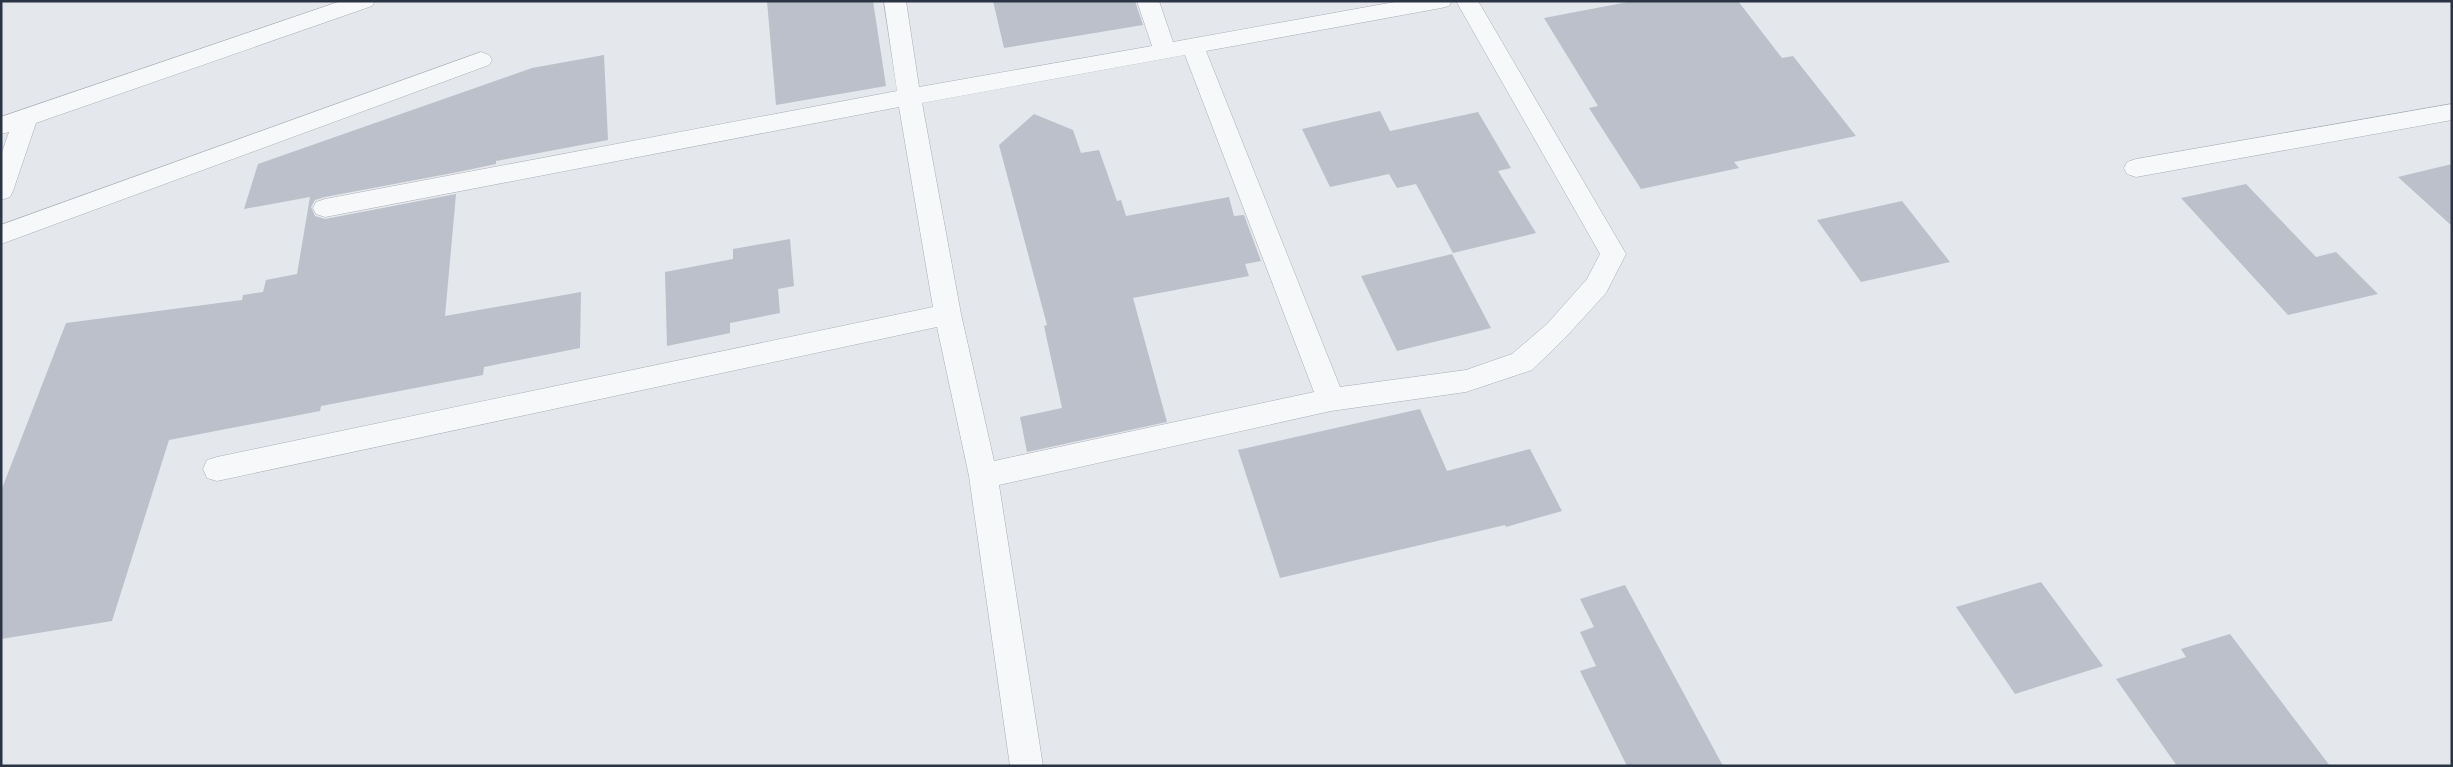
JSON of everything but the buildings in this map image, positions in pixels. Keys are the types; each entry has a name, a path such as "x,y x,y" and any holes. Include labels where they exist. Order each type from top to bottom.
{"street":[{"path":"1,126 364,1"},
{"path":"895,1 909,97 948,314 983,476 1027,766"},
{"path":"1148,1 1165,52"},
{"path":"325,208 909,97 1441,1"},
{"path":"983,476 1331,400 1466,381 1522,362 1556,331 1597,286 1613,254 1467,1"},
{"path":"1193,47 1331,400"},
{"path":"1,235 481,60"},
{"path":"2136,168 2452,112"},
{"path":"1,192 26,118"},
{"path":"217,469 948,314"}]}
